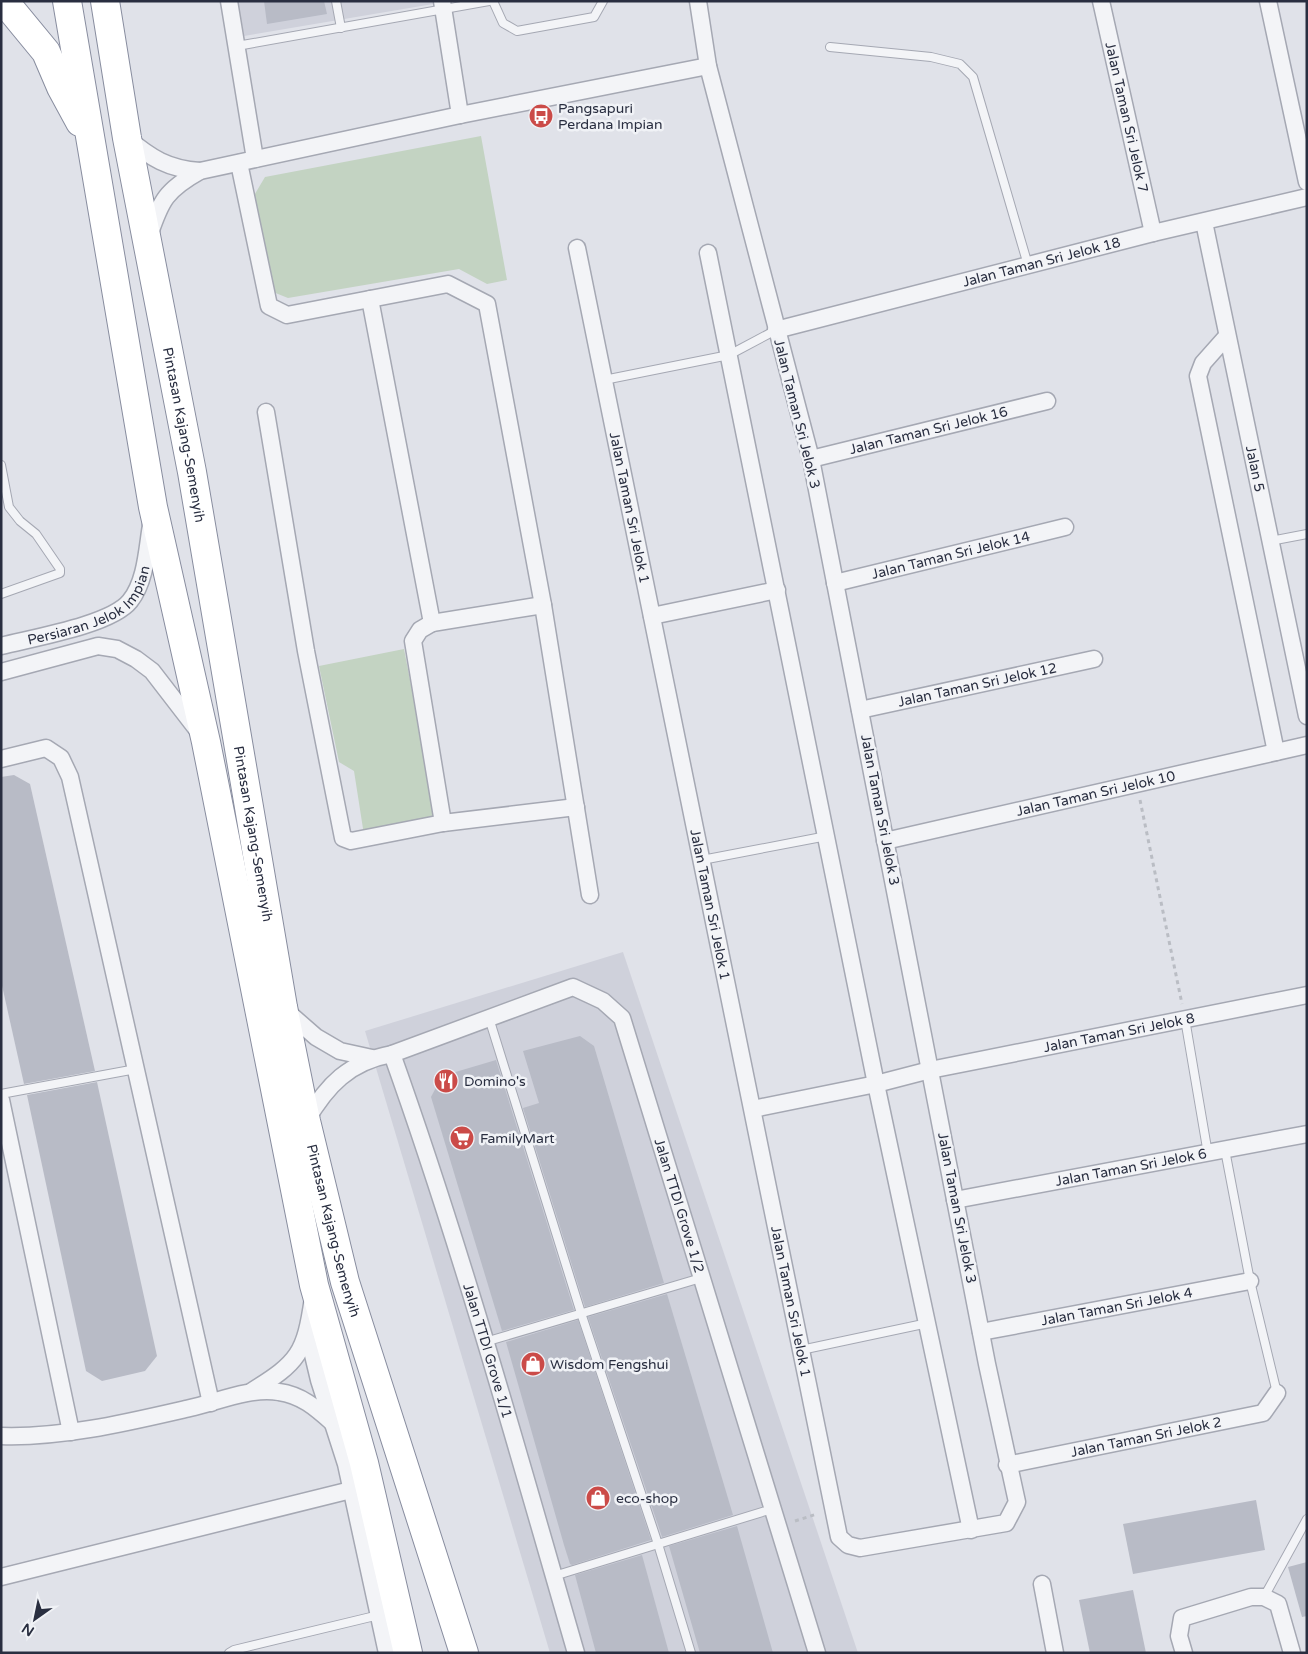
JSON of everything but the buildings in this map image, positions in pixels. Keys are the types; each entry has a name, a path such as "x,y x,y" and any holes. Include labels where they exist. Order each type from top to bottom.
{"highway":[{"path":"4,1 46,52 61,87 90,141"},
{"name":"Pintasan Kajang-Semenyih","path":"67,1 154,507 206,742 314,1285 364,1462 408,1653"},
{"name":"Pintasan Kajang-Semenyih","path":"105,1 127,138 192,472 283,1007 306,1121 345,1282 464,1653"}],"street":[{"path":"229,1 255,159"},
{"name":"Jalan Taman Sri Jelok 3","path":"698,1 708,66 811,459 1007,1465 1017,1502 1006,1522 971,1530 860,1548"},
{"name":"Jalan Taman Sri Jelok 7","path":"1102,1 1153,233"},
{"path":"1268,1 1307,182"},
{"path":"443,6 460,115"},
{"path":"127,138 162,163 180,170 200,171 460,115 708,66"},
{"path":"239,163 269,306 287,316 448,284 487,304 543,606 590,895"},
{"path":"147,243 157,211 165,197 178,184 200,171"},
{"name":"Jalan Taman Sri Jelok 18","path":"776,330 1153,233 1307,197"},
{"name":"Jalan 5","path":"1204,222 1307,716"},
{"name":"Jalan Taman Sri Jelok 1","path":"578,248 839,1537 848,1545 860,1548"},
{"path":"708,253 876,1084 971,1530"},
{"path":"370,299 432,623"},
{"path":"1227,336 1203,363 1198,376 1276,752"},
{"name":"Jalan Taman Sri Jelok 16","path":"811,459 1047,401"},
{"path":"266,412 306,651 343,838 351,841 443,823 576,807"},
{"name":"Persiaran Jelok Impian","path":"1,646 111,616 129,602 141,578 154,507"},
{"name":"Jalan Taman Sri Jelok 14","path":"835,583 1065,527"},
{"path":"652,616 777,590"},
{"path":"443,823 413,641 420,630 432,623 543,606"},
{"name":"Persiaran Jelok Impian","path":"1,672 98,646 118,649 152,671 206,742"},
{"name":"Jalan Taman Sri Jelok 12","path":"860,710 1094,659"},
{"name":"Jalan Taman Sri Jelok 10","path":"886,841 1307,745"},
{"path":"1,758 46,748 61,758 70,777 211,1403"},
{"name":"Jalan TTDI Grove 1/2","path":"372,1058 392,1054 573,988 603,1001 622,1018 817,1653"},
{"name":"Jalan Taman Sri Jelok 8","path":"753,1109 876,1084 930,1070 1307,995"},
{"path":"283,1007 316,1037 340,1051 372,1058"},
{"name":"Jalan TTDI Grove 1/1","path":"392,1054 415,1120 484,1342 576,1653"},
{"path":"306,1121 320,1096 340,1076 372,1058"},
{"path":"1,1100 72,1432"},
{"name":"Jalan Taman Sri Jelok 6","path":"955,1200 1307,1134"},
{"name":"Jalan Taman Sri Jelok 4","path":"981,1332 1250,1281"},
{"path":"250,1392 282,1372 298,1354 308,1334 314,1285"},
{"path":"308,1334 319,1380 334,1424 352,1490 387,1653"},
{"path":"1,1436 72,1432 211,1403 250,1392 277,1391 298,1396 334,1424"},
{"name":"Jalan Taman Sri Jelok 2","path":"1007,1465 1262,1413 1277,1393"},
{"path":"1,1577 352,1490"},
{"path":"1042,1584 1055,1653"},
{"path":"1184,1653 1179,1636 1182,1618 1258,1597 1278,1604 1292,1653"}],"lane":[{"path":"336,1 341,28"},
{"path":"237,46 341,28 443,6 488,1"},
{"path":"493,1 503,23 517,31 594,17 603,1"},
{"path":"830,47 931,58 960,64 973,77 1028,265"},
{"path":"604,380 729,355 776,330"},
{"path":"1,465 9,507 36,534 60,568 60,573 29,582 1,594"},
{"path":"1270,541 1307,534"},
{"path":"702,860 827,836"},
{"path":"489,1018 582,1313 658,1544 691,1653"},
{"path":"1185,1019 1208,1154"},
{"path":"1,1094 136,1069"},
{"path":"1225,1150 1250,1281 1277,1393"},
{"path":"484,1342 701,1278"},
{"path":"801,1350 928,1324"},
{"path":"554,1576 772,1509"},
{"path":"1258,1597 1307,1518"},
{"path":"229,1653 234,1650 380,1615"}],"path":[{"path":"1137,784 1185,1019"},
{"path":"777,1526 834,1510"}],"shaded area":[{"path":"238,1 432,1 433,4 244,36"},
{"path":"623,952 858,1653 550,1653 365,1031"}],"green space":[{"path":"481,136 507,280 487,284 459,269 288,298 273,292 252,199 265,177"},
{"path":"404,649 437,819 364,835 354,771 339,762 319,666"}],"place":[{"name":"Pangsapuri Perdana Impian","path":"541,116"},
{"name":"Domino's","path":"446,1081"},
{"name":"FamilyMart","path":"462,1138"},
{"name":"Wisdom Fengshui","path":"533,1364"},
{"name":"eco-shop","path":"598,1498"}]}
